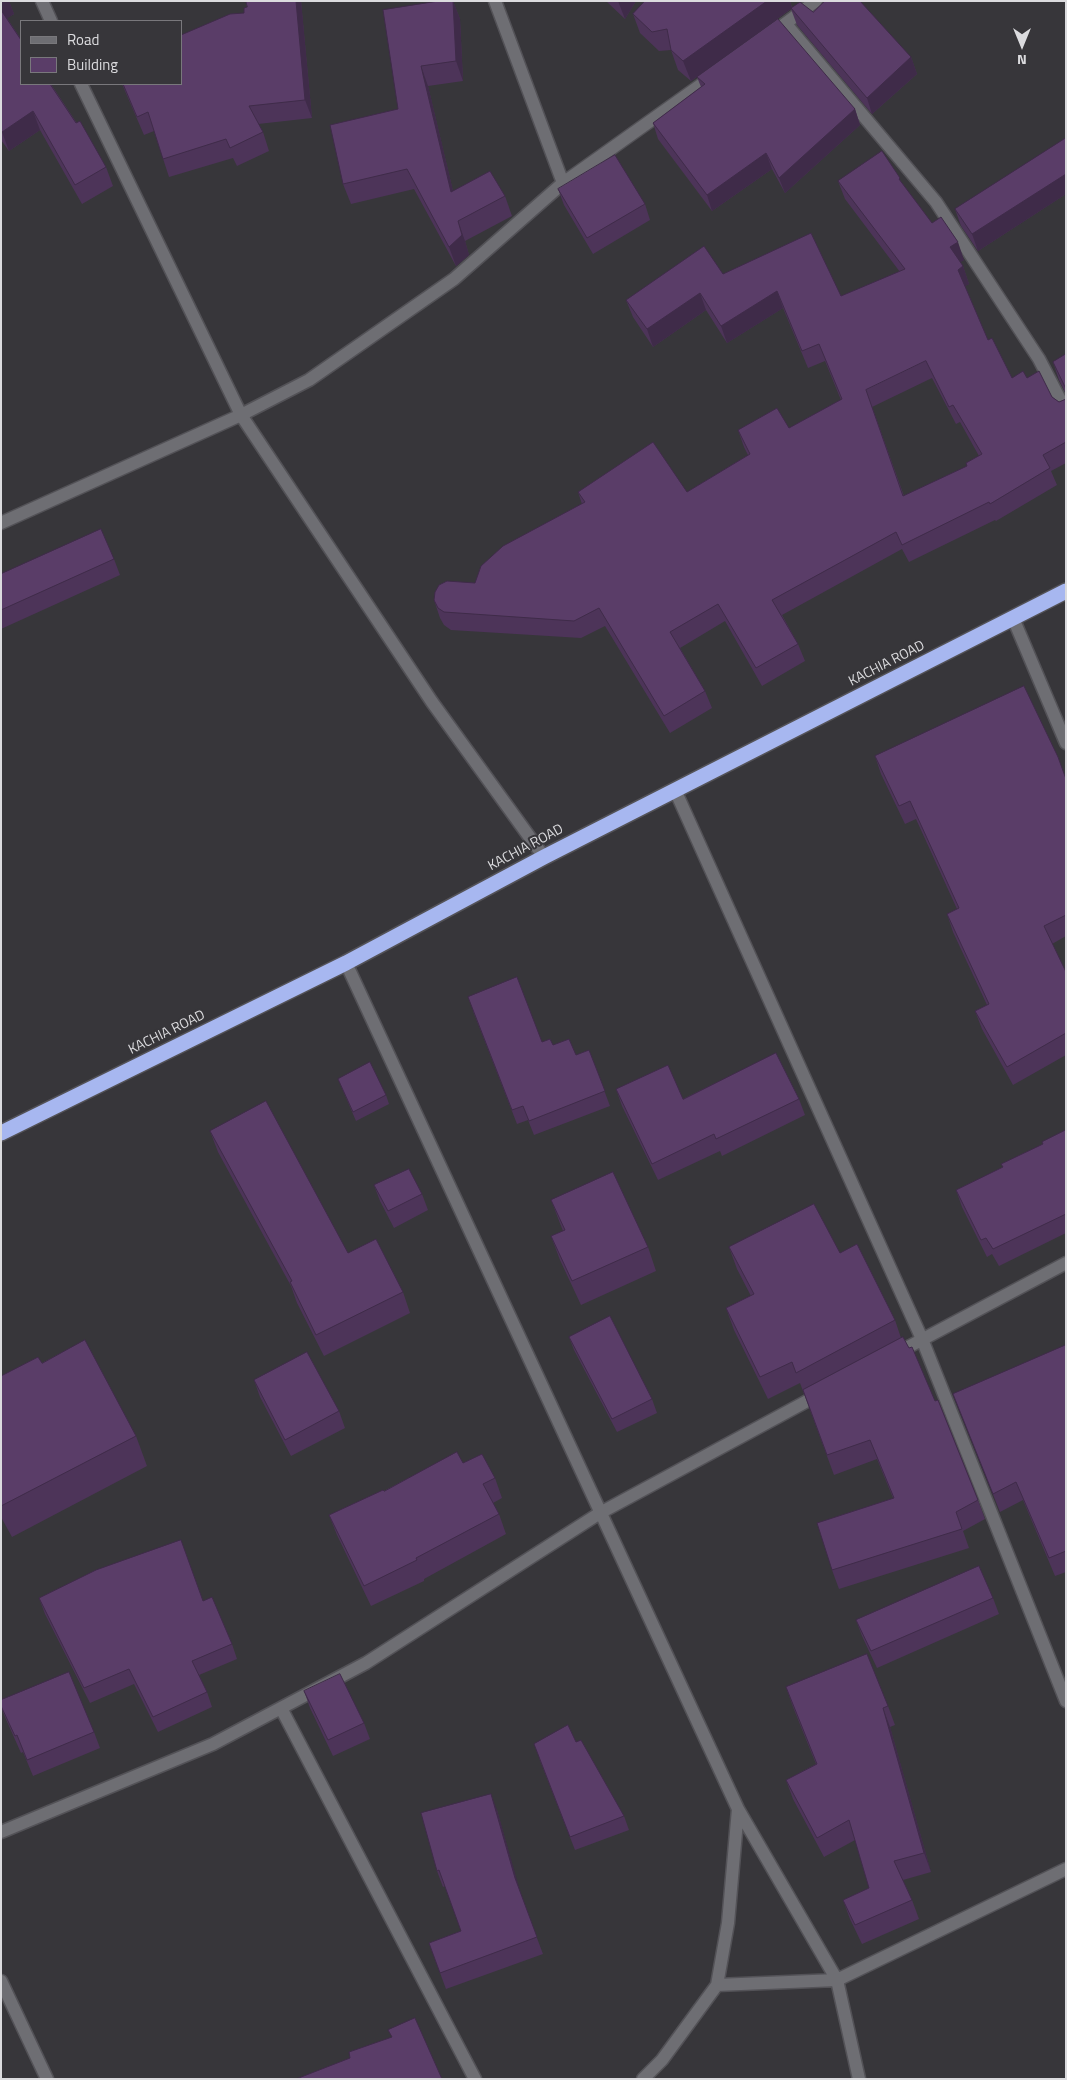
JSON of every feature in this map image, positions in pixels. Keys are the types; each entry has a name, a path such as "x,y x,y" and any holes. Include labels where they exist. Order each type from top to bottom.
{"highway":[{"name":"KACHIA ROAD","path":"1,1132 346,963 544,857 1066,591"}],"street":[{"path":"42,1 51,20"},
{"path":"495,1 563,183"},
{"path":"762,41 816,1"},
{"path":"786,24 936,202 1039,359 1066,411"},
{"path":"1,523 241,415 309,380 454,279 563,183 722,69"},
{"path":"81,85 241,415 432,702 544,857"},
{"path":"1013,618 1066,743"},
{"path":"675,790 922,1340 1066,1701"},
{"path":"346,963 738,1809 837,1980 859,2079"},
{"path":"887,1358 1066,1263"},
{"path":"1,1832 213,1744 366,1663 600,1512 835,1386"},
{"path":"281,1708 475,2079"},
{"path":"643,2079 662,2060 716,1985 728,1923 738,1809"},
{"path":"716,1985 837,1980 1066,1869"},
{"path":"1,1981 46,2079"}],"building":[{"path":"246,1 296,1 305,100 249,106 263,132 230,148 226,139 163,159 148,112 137,117 123,85 182,85 182,35 230,14 244,13 244,8 247,7"},
{"path":"439,1 453,1 456,61 421,66 451,192 490,171 505,196 458,221 462,235 449,247 407,169 343,184 330,125 398,109 383,10"},
{"path":"645,1 767,1 683,61 671,50 667,29 652,32 633,14"},
{"path":"825,1 860,1 911,57 867,98 791,8 800,2 813,12"},
{"path":"1,10 20,38 20,85 51,85 76,123 80,121 106,167 75,185 33,111 1,131"},
{"path":"778,19 855,109 779,178 766,153 707,195 653,123 705,84 697,77"},
{"path":"1066,138 1066,174 972,234 955,209"},
{"path":"882,151 899,179 932,223 941,217 958,242 950,247 963,266 958,270 988,340 992,338 1012,378 1023,371 1027,378 1039,371 1052,397 1059,402 1066,399 1066,442 1043,455 1050,468 990,504 989,502 902,545 896,532 772,600 798,644 756,668 718,604 670,632 705,691 664,716 599,608 574,621 444,612 438,608 434,600 435,592 439,585 447,581 475,583 481,566 503,546 585,502 578,492 653,442 687,492 750,454 738,430 777,408 789,428 842,399 819,344 802,351 777,291 721,326 700,293 647,329 626,300 704,246 723,274 811,233 841,296 905,269 838,181","holes":["926,361 949,407 953,405 982,454 966,463 967,466 903,496 866,390"]},
{"path":"615,155 645,204 587,238 558,189"},
{"path":"1066,354 1066,389 1053,362"},
{"path":"101,529 114,559 1,610 1,574"},
{"path":"1024,686 1058,757 1066,779 1066,915 1044,926 1066,972 1066,1033 1007,1067 975,1011 989,1004 947,914 959,908 910,801 899,806 875,756"},
{"path":"517,977 542,1042 550,1039 553,1045 569,1039 576,1055 589,1050 605,1091 529,1121 523,1106 512,1110 468,997"},
{"path":"776,1053 799,1099 716,1139 714,1134 652,1164 616,1089 668,1065 683,1099"},
{"path":"370,1062 386,1095 353,1112 338,1079"},
{"path":"266,1101 348,1253 376,1239 403,1292 316,1335 290,1282 292,1281 210,1131"},
{"path":"1066,1130 1066,1214 993,1249 986,1238 981,1240 956,1190 1003,1167 1001,1164 1043,1144 1042,1142"},
{"path":"409,1169 422,1194 388,1211 374,1185"},
{"path":"613,1172 648,1247 572,1281 551,1236 565,1230 551,1200"},
{"path":"814,1204 840,1253 857,1244 895,1320 796,1373 792,1362 760,1377 726,1308 754,1294 729,1247"},
{"path":"610,1316 652,1399 612,1419 569,1337"},
{"path":"903,1337 909,1348 912,1347 935,1401 938,1400 978,1500 956,1512 962,1529 832,1570 817,1523 894,1498 870,1440 827,1455 803,1390"},
{"path":"85,1340 136,1436 1,1506 1,1376 38,1357 42,1363"},
{"path":"1066,1345 1066,1551 1049,1558 1016,1482 993,1494 953,1394"},
{"path":"307,1352 339,1411 285,1440 254,1380"},
{"path":"457,1452 463,1463 482,1454 495,1478 483,1484 499,1514 416,1558 417,1560 364,1586 329,1515 384,1491"},
{"path":"181,1540 203,1601 212,1597 232,1644 192,1661 207,1692 153,1717 129,1669 84,1688 39,1598 96,1570"},
{"path":"979,1566 993,1598 871,1651 856,1620"},
{"path":"867,1654 888,1706 883,1708 924,1853 894,1861 912,1900 855,1925 843,1900 869,1888 849,1820 817,1838 786,1780 817,1764 786,1687"},
{"path":"69,1672 94,1732 27,1760 17,1735 15,1736 1,1706 1,1700"},
{"path":"340,1674 364,1723 328,1740 304,1691"},
{"path":"568,1725 576,1742 581,1740 624,1816 570,1837 534,1744"},
{"path":"491,1794 515,1878 537,1937 440,1973 429,1943 461,1931 439,1870 437,1871 421,1813"},
{"path":"415,2018 442,2079 296,2079 350,2058 349,2052 392,2037 388,2030"}]}
